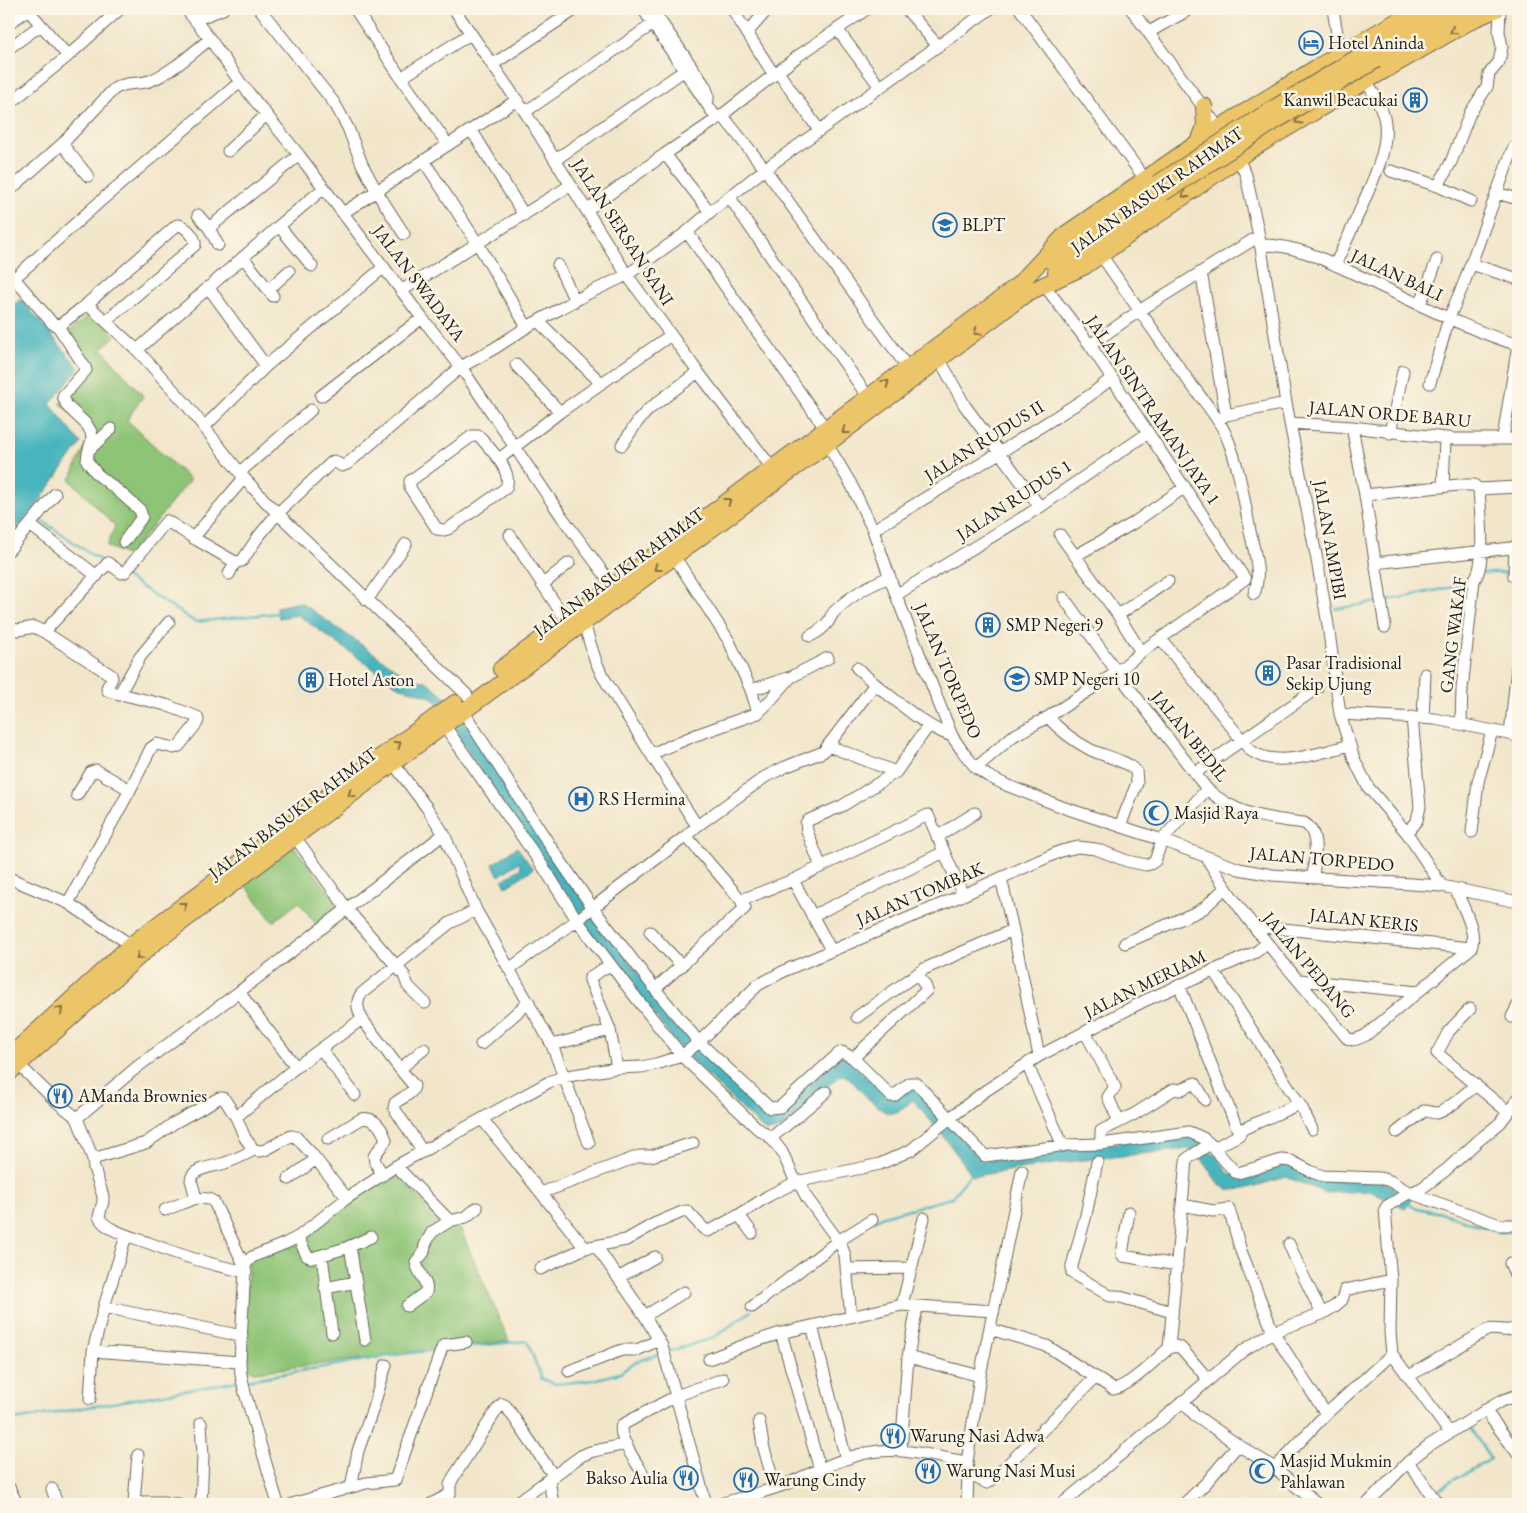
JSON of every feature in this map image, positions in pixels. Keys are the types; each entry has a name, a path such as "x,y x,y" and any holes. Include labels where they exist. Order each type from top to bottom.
{"highway":[{"name":"JALAN BASUKI RAHMAT","path":"12,1065 154,943 393,763 566,620 772,468 826,436 940,360 1023,289 1066,234 1155,186 1195,144 1218,126 1418,9"},
{"path":"1023,289 1155,186 1277,120 1441,9"},
{"path":"1373,55 1465,9"},
{"name":"JALAN BASUKI RAHMAT","path":"462,705 584,624 674,556 826,436 868,397 1023,289 1044,285 1085,266 1239,157 1474,19 1497,9"},
{"path":"1339,54 1335,58 1334,65 1343,83 1349,87 1361,84"},
{"path":"1261,101 1246,123 1249,131 1260,135 1276,134"},
{"path":"1204,106 1216,114 1235,117"},
{"path":"1204,106 1205,126 1195,144 1206,145 1215,155 1214,163 1207,179"},
{"name":"JALAN BASUKI RAHMAT","path":"12,1065 131,945 360,772 443,721"}],"street":[{"path":"9,23 29,9 68,56"},
{"path":"9,104 68,56 120,9"},
{"name":"JALAN SWADAYA","path":"186,9 240,82 299,155 422,318 462,367 562,517 613,586"},
{"path":"195,20 223,9"},
{"path":"260,9 335,104 348,128 362,164 377,192 404,234"},
{"path":"355,9 448,145"},
{"path":"492,65 576,9"},
{"path":"643,9 708,105 765,169 907,368"},
{"path":"652,9 705,86 708,94 708,105"},
{"path":"732,9 747,33 819,130"},
{"path":"747,33 768,9"},
{"path":"587,210 720,117 776,73 867,9"},
{"path":"906,9 938,46"},
{"path":"44,632 107,564 109,563 124,573 167,521 235,562 242,561 258,537 277,514 331,463 334,462 342,466 347,464 462,367 527,327 627,274 687,232 765,169 990,9"},
{"path":"1020,9 1155,186"},
{"name":"JALAN AMPIBI","path":"1131,9 1218,126 1239,157 1246,175 1259,240 1286,403 1317,560 1340,714 1360,773 1368,787 1407,833 1442,886"},
{"path":"1149,32 1190,9"},
{"path":"1332,9 1339,54"},
{"path":"1438,186 1451,162 1470,113 1487,87 1489,74 1499,62 1502,47 1500,9"},
{"name":"JALAN SERSAN SANI","path":"460,11 470,34 525,112 627,274 698,372 772,468"},
{"path":"525,112 654,24"},
{"path":"9,48 41,25"},
{"path":"837,29 880,87"},
{"path":"401,78 470,34"},
{"path":"9,191 62,144 114,89 126,84 146,83 154,80 210,39"},
{"path":"555,160 684,70"},
{"path":"124,542 142,517 140,510 97,474 87,461 92,432 67,406 63,396 86,370 85,367 57,325 53,324 12,281 104,198 240,82"},
{"path":"1335,265 1377,171 1382,151 1385,125 1383,113 1378,102 1361,84"},
{"path":"343,213 517,100"},
{"path":"228,151 266,115"},
{"path":"472,130 524,216"},
{"path":"1430,383 1449,318 1471,264 1512,151 1518,141"},
{"path":"62,144 88,176"},
{"path":"665,154 710,212"},
{"path":"209,228 299,155"},
{"path":"424,161 478,244 527,327"},
{"path":"1391,171 1438,186 1471,201"},
{"path":"402,291 571,185"},
{"path":"137,350 324,188"},
{"path":"1496,193 1518,199"},
{"path":"730,198 868,397"},
{"path":"198,215 209,228 218,245"},
{"path":"57,325 63,323 87,304 177,225 184,227 195,240 195,245 106,321"},
{"path":"279,226 312,266"},
{"name":"JALAN TORPEDO","path":"687,232 826,436 873,530 896,595 952,736 976,768 1006,785 1065,808 1162,840 1239,869 1313,878 1442,886 1518,902"},
{"path":"1090,345 1201,272 1259,240"},
{"name":"JALAN BALI","path":"1259,240 1292,248 1335,265 1483,334 1518,345"},
{"path":"1101,255 1200,397 1222,418"},
{"path":"243,257 270,293 289,270"},
{"path":"1420,305 1437,260"},
{"path":"1471,264 1518,279"},
{"path":"558,265 575,301"},
{"path":"204,426 266,366 384,267"},
{"path":"1201,272 1222,418 1242,490 1258,567 1258,582 1254,594"},
{"name":"JALAN SINTRAMAN JAYA 1","path":"1044,285 1090,345 1245,579 1162,639"},
{"path":"208,287 266,366"},
{"path":"87,304 137,350 186,404 242,475 277,514 367,600 462,705 549,844 592,908 698,1043 766,1106 773,1109 780,1107 838,1054 845,1053 853,1058 891,1096 894,1096 910,1082 914,1082 985,1156 1063,1146 1100,1144 1189,1132 1203,1138 1233,1171 1238,1173 1287,1160 1323,1176 1380,1178 1390,1181 1408,1194 1500,1225 1518,1225"},
{"path":"321,396 422,318"},
{"path":"538,321 601,383"},
{"path":"499,459 560,412 671,335"},
{"path":"1503,438 1518,345"},
{"path":"940,360 965,406 1040,507"},
{"path":"516,365 560,412"},
{"path":"1390,432 1403,371"},
{"path":"622,445 638,421 649,409 698,372"},
{"name":"JALAN RUDUS II","path":"873,530 1089,396 1112,378"},
{"path":"1222,418 1286,403"},
{"path":"193,538 242,475 311,410"},
{"name":"JALAN ORDE BARU","path":"1290,423 1352,427 1445,439 1518,439"},
{"path":"1352,427 1365,495 1385,627"},
{"path":"90,449 111,429"},
{"name":"JALAN RUDUS 1","path":"896,595 1040,507 1148,433"},
{"path":"472,436 482,439 499,459 508,476 506,488 444,530 438,529 409,486 410,481 472,436"},
{"path":"1443,486 1445,439"},
{"path":"1365,495 1443,486 1469,485 1476,486 1479,489 1518,487"},
{"path":"1075,556 1132,524 1185,487"},
{"name":"GANG WAKAF","path":"1461,724 1462,689 1474,580 1479,572 1482,551 1479,489"},
{"path":"9,550 55,494"},
{"path":"31,523 98,575"},
{"path":"510,535 566,620"},
{"path":"1060,535 1118,615 1141,652"},
{"path":"367,600 406,544"},
{"path":"1375,563 1516,546 1515,574"},
{"path":"674,556 729,641 751,690 758,713"},
{"path":"229,574 235,562"},
{"path":"542,585 569,563"},
{"path":"810,636 821,631 830,620 832,614 850,598 870,584 890,577"},
{"path":"1118,615 1168,581"},
{"name":"JALAN BEDIL","path":"1064,598 1117,672 1207,789 1224,803 1249,814 1308,825 1313,831 1315,840 1313,878"},
{"path":"119,694 140,658 169,622"},
{"path":"584,624 599,669 697,826"},
{"path":"9,628 18,630 34,627 44,632 111,676 112,678 107,690 166,705 196,717 198,720 179,746 174,748 157,744 153,746 68,903"},
{"path":"976,768 1013,736 1048,718 1162,639 1255,754 1286,759 1350,745"},
{"path":"751,690 791,677 828,658"},
{"path":"1340,714 1418,718 1461,724 1514,735 1518,658"},
{"path":"857,668 929,725 952,736"},
{"path":"1407,833 1417,820 1420,807 1418,718 1425,674"},
{"path":"651,754 758,713 791,677"},
{"path":"509,969 578,919 697,826 765,777 824,752 875,684"},
{"path":"1195,773 1317,688"},
{"path":"1048,718 1060,731 1073,740 1092,750 1128,764 1136,771 1138,783 1120,826"},
{"path":"443,721 610,964 684,1054 757,1128 771,1138 782,1152 807,1198 840,1244 845,1255 852,1317"},
{"path":"821,867 807,831 806,823 842,806 896,772 929,725"},
{"path":"1472,832 1478,782 1492,731"},
{"path":"829,746 896,772"},
{"path":"393,763 444,834 476,910 552,1045 589,1143"},
{"path":"77,795 92,772 96,770 130,790"},
{"name":"JALAN TOMBAK","path":"245,1270 247,1262 252,1256 286,1243 298,1236 347,1198 396,1166 549,1082 565,1077 617,1068 642,1067 684,1054 698,1043 758,985 786,970 1061,851 1078,847 1096,850 1146,865 1150,864 1154,861 1162,840 1207,789"},
{"path":"937,837 975,813"},
{"path":"741,900 793,880 928,815 963,895"},
{"path":"77,1118 137,1067 239,992 444,834"},
{"path":"295,836 347,909 404,975 408,986 425,1003"},
{"path":"655,989 745,908 741,900 686,836"},
{"path":"812,916 944,852"},
{"name":"JALAN PEDANG","path":"1206,857 1225,888 1266,944 1350,1040 1366,1035 1471,948"},
{"path":"9,878 68,903 131,945"},
{"path":"1001,878 1039,1056"},
{"path":"793,880 831,950"},
{"path":"1125,943 1197,912 1204,908 1225,888"},
{"path":"1456,890 1472,929 1474,942 1471,948"},
{"path":"423,1152 394,1108 395,1103 414,1089 413,1083 400,1070 362,1019 358,1008 358,997 450,923 476,910"},
{"name":"JALAN KERIS","path":"1254,926 1471,948"},
{"path":"857,1017 924,969 1013,930"},
{"path":"650,932 682,966"},
{"name":"JALAN MERIAM","path":"591,1247 626,1240 654,1224 687,1211 708,1231 797,1181 880,1164 911,1150 985,1091 1039,1056 1144,1001 1256,952 1266,944"},
{"path":"610,964 590,977 590,980 610,1030 617,1068"},
{"path":"1213,970 1300,1104 1312,1129"},
{"path":"853,1058 927,990 920,980 920,972"},
{"path":"1299,980 1418,992"},
{"path":"1179,985 1237,1128 1242,1130"},
{"path":"239,992 296,1067"},
{"path":"480,1044 529,1002"},
{"path":"1512,1017 1518,1006"},
{"path":"1470,1008 1449,1031 1437,1053 1508,1112"},
{"path":"236,1117 296,1067 362,1019"},
{"path":"552,1045 610,1030"},
{"path":"1084,1032 1115,1086 1115,1089 1108,1097 1119,1122"},
{"path":"321,1049 355,1095"},
{"path":"400,1070 424,1049"},
{"path":"1027,1064 1063,1146"},
{"path":"12,1065 77,1118 93,1159 103,1196 99,1217 104,1224 126,1236 183,1256 245,1270"},
{"path":"1100,1144 1100,1132 1133,1115 1174,1089 1180,1090 1195,1083 1204,1100"},
{"path":"1397,1132 1424,1111 1440,1112 1456,1102 1476,1085"},
{"path":"771,1138 826,1092"},
{"path":"93,1159 146,1143 174,1123 219,1098 226,1100 245,1138 254,1150"},
{"path":"1449,1432 1392,1354 1390,1332 1391,1280 1385,1214 1387,1206 1422,1188 1446,1170 1500,1123 1518,1099"},
{"path":"1169,1348 1186,1161 1188,1158 1211,1146 1239,1135 1242,1130 1300,1104"},
{"path":"328,1139 361,1119 371,1119 384,1134 386,1140 374,1156 375,1162 383,1175"},
{"path":"482,1119 541,1193 618,1278 645,1316 660,1343 667,1362 706,1504"},
{"path":"196,1198 192,1180 194,1173 238,1158 254,1150 261,1151 273,1147 291,1136 296,1137 316,1159 347,1198"},
{"path":"541,1193 638,1156 662,1153 693,1143"},
{"path":"289,1179 316,1159"},
{"path":"1097,1162 1086,1215 1072,1266 1072,1274 1110,1296 1117,1296 1172,1312"},
{"path":"396,1166 450,1221"},
{"path":"967,1504 967,1462 980,1376 1022,1171"},
{"path":"165,1210 196,1198 209,1199 214,1202 245,1270 240,1362 242,1380 259,1444 278,1504"},
{"path":"1182,1204 1213,1211 1229,1208 1241,1250 1273,1332 1326,1414"},
{"path":"407,1306 426,1292 427,1285 417,1268 416,1262 424,1252 432,1232 450,1221 466,1216 478,1208"},
{"path":"1129,1212 1123,1256 1177,1265"},
{"path":"739,1215 752,1233"},
{"path":"902,1305 924,1218"},
{"path":"752,1307 872,1220"},
{"path":"90,1400 93,1351 104,1307 126,1236"},
{"path":"298,1236 305,1253 312,1258 350,1246 371,1236"},
{"path":"1289,1244 1322,1314"},
{"path":"350,1246 366,1340"},
{"path":"540,1269 591,1247"},
{"path":"322,1256 332,1333"},
{"path":"618,1278 655,1257"},
{"path":"1510,1262 1518,1281"},
{"path":"846,1269 911,1268"},
{"path":"1062,1504 1244,1350 1273,1332 1322,1314 1342,1300 1345,1290 1391,1280"},
{"path":"325,1288 356,1282"},
{"path":"645,1316 684,1292"},
{"path":"709,1359 781,1333 902,1305 994,1311"},
{"path":"104,1307 242,1336"},
{"path":"901,1451 908,1357 917,1307"},
{"path":"812,1326 846,1459"},
{"path":"1409,1376 1487,1330 1496,1328 1508,1331 1518,1327"},
{"path":"990,1329 1047,1346 1111,1388 1121,1387 1169,1348 1175,1346 1181,1348 1208,1379"},
{"path":"781,1333 820,1470"},
{"path":"292,1504 374,1481 394,1480 444,1345 466,1342"},
{"path":"569,1371 622,1350 637,1350 660,1343"},
{"path":"93,1351 240,1362"},
{"path":"1275,1468 1326,1414 1392,1354"},
{"path":"908,1357 980,1376"},
{"path":"351,1487 358,1451 386,1365"},
{"path":"968,1474 986,1483 992,1480 1096,1377"},
{"path":"642,1472 620,1430 622,1424 676,1396 724,1379"},
{"path":"1367,1504 1408,1462 1428,1446 1485,1410 1501,1401 1518,1395"},
{"path":"1182,1401 1195,1415 1275,1468 1309,1502"},
{"path":"457,1504 450,1494 450,1485 453,1478 500,1405 503,1404 551,1477 553,1504"},
{"path":"1485,1410 1518,1454"},
{"path":"759,1421 763,1445 775,1487"},
{"path":"201,1422 203,1456 201,1504"},
{"path":"515,1504 584,1454 626,1444"},
{"path":"1184,1504 1206,1483 1238,1445"},
{"path":"719,1504 775,1487 863,1453 901,1451 967,1462"},
{"path":"138,1455 134,1502 179,1504"},
{"path":"1408,1462 1434,1498"},
{"path":"9,1486 16,1504"},
{"path":"52,1488 57,1504"},
{"path":"432,1504 450,1494"}],"green space":[{"path":"93,310 115,336 102,349 143,396 127,420 190,480 128,556 107,546 115,526 70,480 91,434 60,403 90,369 66,335"},
{"path":"293,845 342,909 318,927 299,902 273,922 243,882"},
{"path":"394,1172 444,1223 459,1226 509,1341 255,1372 241,1366 249,1260 297,1239"}],"water":[{"path":"21,299 79,368 50,404 81,443 31,513 11,534 9,532 9,308"},
{"path":"300,602 412,680 426,681 448,699 441,706 431,697 396,685 298,615 279,618 276,607"},
{"path":"462,718 588,907 578,916 451,726"},
{"path":"517,847 533,869 506,887 503,880 521,868 519,862 499,876 493,864"},
{"path":"590,912 693,1042 681,1050 581,920"},
{"path":"697,1047 769,1116 774,1115 839,1058 844,1056 888,1097 912,1085 947,1119 936,1127 913,1100 903,1108 892,1113 881,1110 849,1078 843,1075 838,1077 791,1121 778,1130 766,1132 686,1055"},
{"path":"948,1120 981,1160 985,1161 1188,1133 1216,1155 1229,1174 1241,1174 1292,1163 1309,1173 1379,1179 1412,1199 1405,1208 1369,1191 1326,1193 1286,1177 1245,1189 1231,1190 1219,1185 1202,1159 1188,1149 1075,1161 973,1176 938,1129"}],"waterway":[{"path":"38,518 104,563"},
{"path":"1482,573 1511,573"},
{"path":"126,577 195,622 278,613"},
{"path":"1385,601 1458,586 1470,578"},
{"path":"1336,609 1377,602"},
{"path":"875,1221 883,1216 951,1198 974,1172"},
{"path":"1408,1203 1417,1208 1441,1213 1500,1232 1518,1231"},
{"path":"667,1352 713,1338 751,1311"},
{"path":"466,1347 527,1341 542,1379 556,1384 593,1380 620,1373 635,1362 660,1354"},
{"path":"246,1380 401,1354 438,1350"},
{"path":"9,1421 238,1381"},
{"path":"1435,1493 1448,1483 1491,1459 1470,1428"},
{"path":"1420,1504 1428,1498"}],"place":[{"name":"Hotel Aninda","path":"1311,43"},
{"name":"Kanwil Beacukai","path":"1415,100"},
{"name":"BLPT","path":"945,225"},
{"name":"SMP Negeri 9","path":"988,625"},
{"name":"Pasar Tradisional Sekip Ujung","path":"1268,673"},
{"name":"SMP Negeri 10","path":"1017,679"},
{"name":"Hotel Aston","path":"311,680"},
{"name":"RS Hermina","path":"581,799"},
{"name":"Masjid Raya","path":"1156,813"},
{"name":"AManda Brownies","path":"60,1096"},
{"name":"Warung Nasi Adwa","path":"893,1436"},
{"name":"Warung Nasi Musi","path":"928,1471"},
{"name":"Masjid Mukmin Pahlawan","path":"1262,1471"},
{"name":"Bakso Aulia","path":"686,1478"},
{"name":"Warung Cindy","path":"746,1480"}]}
